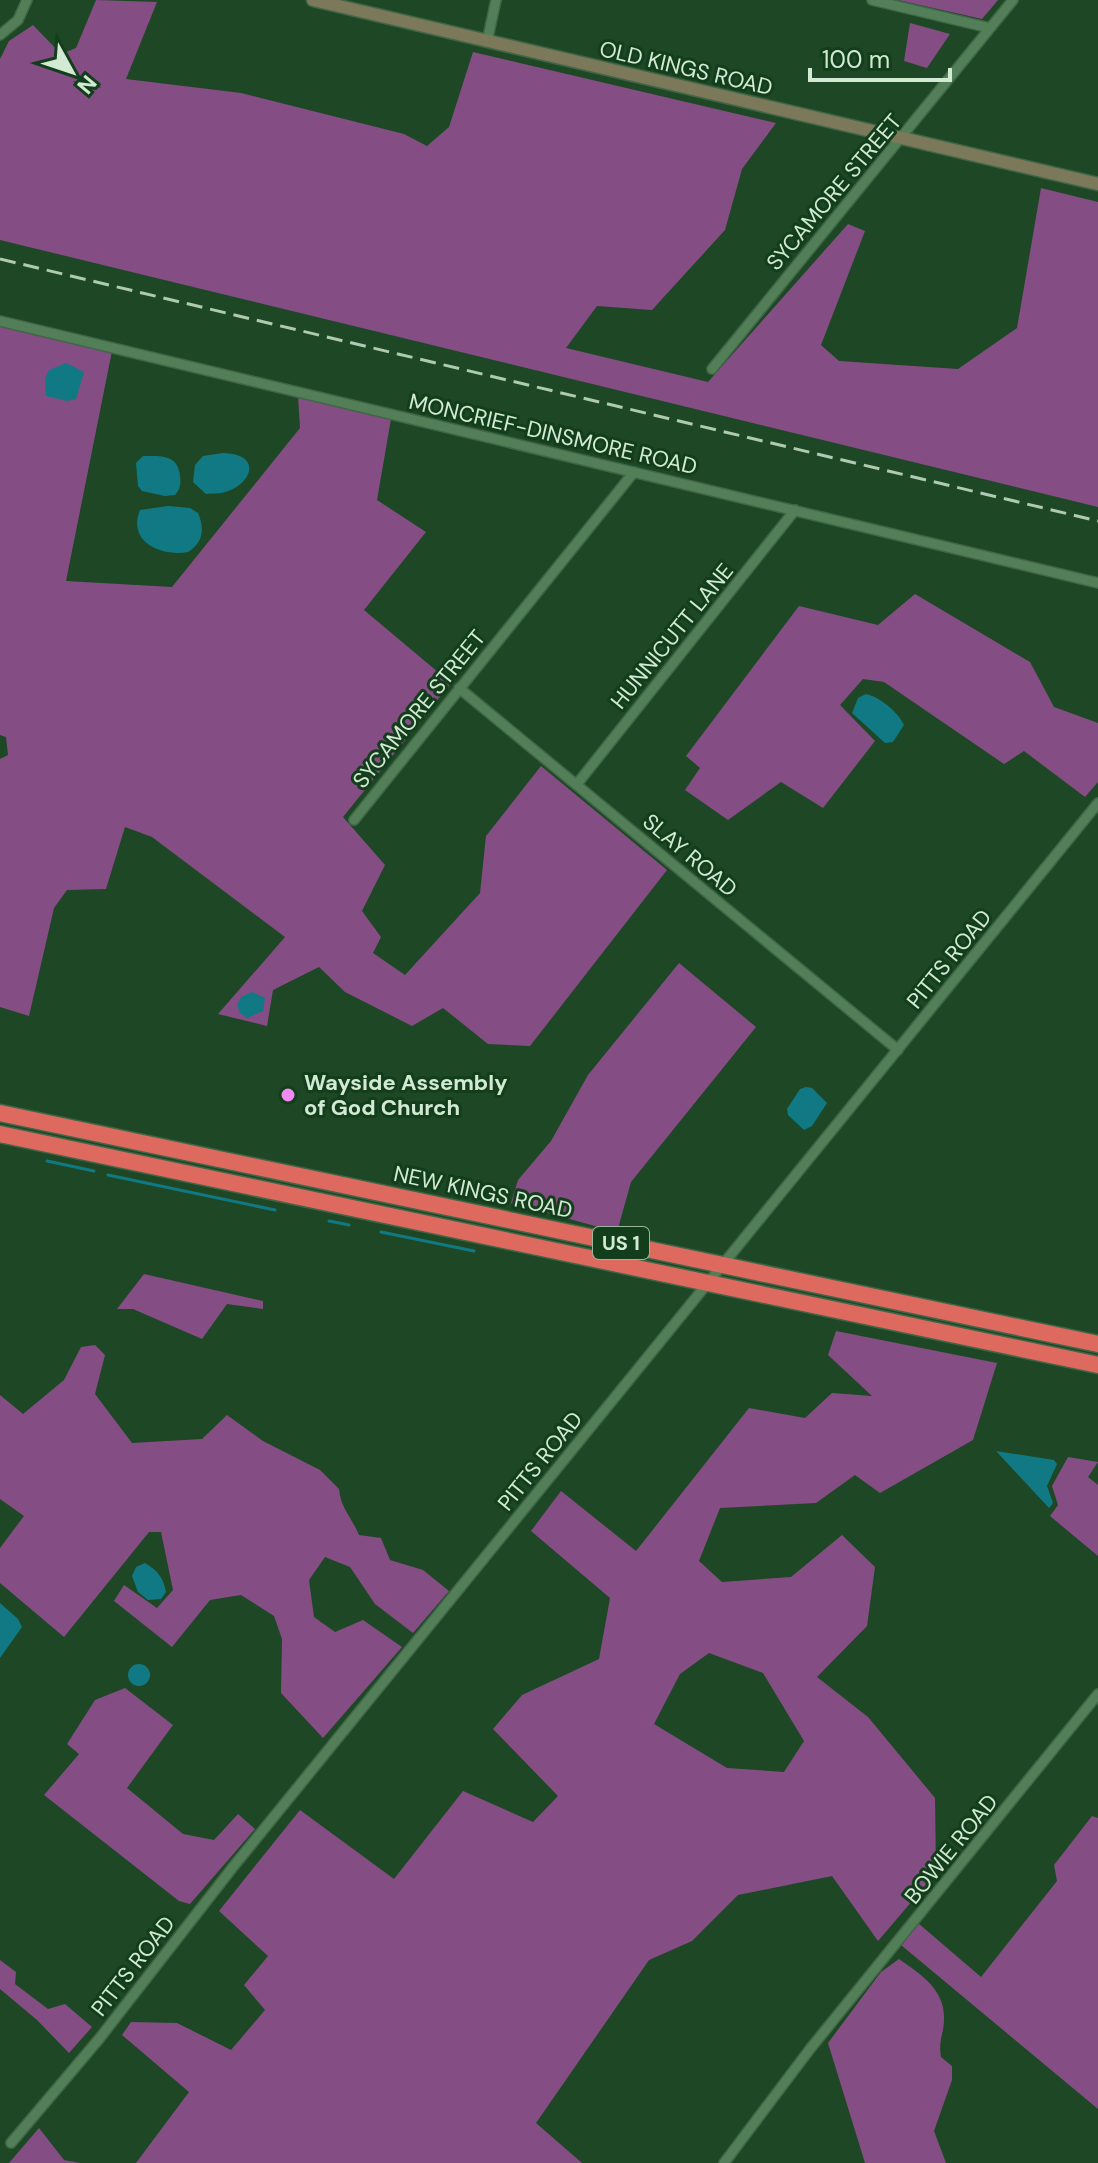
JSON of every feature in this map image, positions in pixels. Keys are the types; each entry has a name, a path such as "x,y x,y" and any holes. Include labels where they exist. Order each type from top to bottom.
{"highway":[{"name":"NEW KINGS ROAD","path":"6,1114 1098,1344"},
{"name":"NEW KINGS ROAD","path":"4,1135 1098,1365"}],"street":[{"path":"2,35 18,20 27,0"},
{"name":"OLD KINGS ROAD","path":"313,0 1098,184"},
{"path":"487,42 496,0"},
{"path":"872,0 990,28"},
{"name":"SYCAMORE STREET","path":"712,369 1013,0"},
{"name":"MONCRIEF-DINSMORE ROAD","path":"0,321 1098,583"},
{"name":"SYCAMORE STREET","path":"354,820 634,472"},
{"name":"HUNNICUTT LANE","path":"577,784 795,510"},
{"name":"SLAY ROAD","path":"459,688 898,1050"},
{"name":"PITTS ROAD","path":"11,2143 99,2039 233,1867 1098,803"},
{"path":"4,1135 6,1114"},
{"path":"361,1210 365,1190"},
{"path":"1015,1347 1018,1327"},
{"name":"BOWIE ROAD","path":"724,2163 830,2025 1098,1694"}],"shaded area":[{"path":"96,0 157,2 126,79 241,93 404,134 427,146 449,127 473,52 776,123 742,169 725,230 652,310 597,306 566,348 708,382 848,224 865,231 821,345 839,361 958,369 1017,328 1041,188 1098,202 1098,507 0,240 0,59 9,41 33,25 61,54 76,48"},
{"path":"898,0 998,0 982,19"},
{"path":"910,23 950,34 927,68 904,61"},
{"path":"0,325 112,351 66,581 172,587 300,428 298,396 391,419 377,500 426,532 364,610 451,683 343,817 385,865 362,911 381,937 373,953 405,975 480,893 486,836 541,766 667,870 530,1046 488,1044 443,1008 412,1026 345,992 319,967 273,990 267,1026 218,1014 285,937 152,837 125,827 106,889 67,890 54,908 29,1016 0,1007 0,759 8,755 6,737 0,735"},
{"path":"915,594 1030,662 1054,707 1098,723 1098,782 1085,797 1024,751 1004,764 884,682 863,679 840,705 875,741 823,808 781,782 728,820 685,790 700,768 686,756 799,606 878,625"},
{"path":"679,963 756,1027 631,1182 617,1232 511,1203 518,1180 551,1141 588,1075"},
{"path":"144,1274 263,1301 263,1309 227,1304 202,1339 133,1309 117,1309"},
{"path":"836,1331 997,1363 973,1440 880,1493 855,1475 816,1503 720,1508 699,1561 722,1582 791,1577 842,1535 875,1567 867,1626 817,1677 868,1717 935,1798 936,1873 878,1941 832,1876 738,1895 692,1941 649,1960 536,2123 582,2163 136,2163 189,2092 122,2035 131,2022 177,2023 231,2050 265,2010 244,1985 268,1956 219,1911 300,1810 394,1879 463,1791 533,1822 558,1796 493,1729 522,1695 599,1659 610,1598 531,1531 561,1491 636,1551 749,1408 805,1418 832,1393 872,1396 828,1355","holes":["709,1653 763,1673 804,1741 784,1772 727,1768 654,1724 680,1674"]},
{"path":"95,1345 105,1355 95,1394 132,1443 202,1439 227,1415 263,1441 320,1470 339,1489 344,1507 359,1535 381,1538 390,1560 423,1570 449,1591 413,1633 375,1604 350,1567 325,1557 309,1580 314,1617 335,1632 363,1620 402,1647 323,1738 281,1693 282,1639 274,1616 241,1595 210,1600 172,1647 114,1601 124,1585 157,1608 173,1590 161,1532 149,1532 64,1637 0,1583 0,1548 24,1516 0,1499 0,1395 23,1414 64,1380 81,1347"},
{"path":"1068,1457 1098,1462 1088,1477 1098,1485 1098,1556 1050,1516 1058,1505 1052,1486"},
{"path":"125,1688 173,1725 127,1788 183,1834 214,1840 238,1814 255,1829 190,1904 179,1901 44,1795 79,1754 67,1744 95,1700"},
{"path":"1092,1816 1098,1818 1098,2109 901,1945 918,1923 981,1977 1057,1881 1054,1865"},
{"path":"899,1959 930,1983 943,2008 940,2051 941,2057 952,2066 952,2080 934,2131 946,2163 865,2163 828,2043 881,1972"},
{"path":"0,1960 16,1972 15,1984 48,2009 65,2004 92,2027 69,2053 37,2020 0,1989"},
{"path":"39,2128 64,2160 80,2163 9,2163"}],"water":[{"path":"66,363 84,372 76,399 67,401 46,396 45,379 49,370"},
{"path":"236,455 249,464 247,477 223,493 206,494 193,482 195,465 203,456"},
{"path":"143,456 168,458 176,464 180,482 175,495 142,491 138,486 136,463"},
{"path":"168,506 190,508 198,513 201,535 188,552 158,549 142,539 138,531 140,510"},
{"path":"866,694 888,706 904,725 893,742 885,743 852,713 858,698"},
{"path":"252,992 265,998 263,1011 247,1018 240,1013 237,1005 241,997"},
{"path":"812,1088 827,1103 812,1126 804,1130 788,1115 787,1109 800,1089"},
{"path":"996,1451 1054,1460 1057,1464 1047,1486 1053,1503 1049,1508"},
{"path":"145,1563 157,1572 163,1582 166,1592 161,1599 148,1600 138,1592 132,1576 136,1567"},
{"path":"0,1603 18,1619 22,1627 0,1658"},
{"path":"135,1664 143,1664 150,1675 143,1686 135,1686 128,1679 128,1671"}],"waterway":[{"path":"47,1161 94,1171"},
{"path":"108,1175 275,1210"},
{"path":"329,1221 349,1225"},
{"path":"381,1232 474,1251"}],"railway":[{"path":"0,259 1098,521"}],"place":[{"name":"Wayside Assembly of God Church","path":"288,1095"}]}
